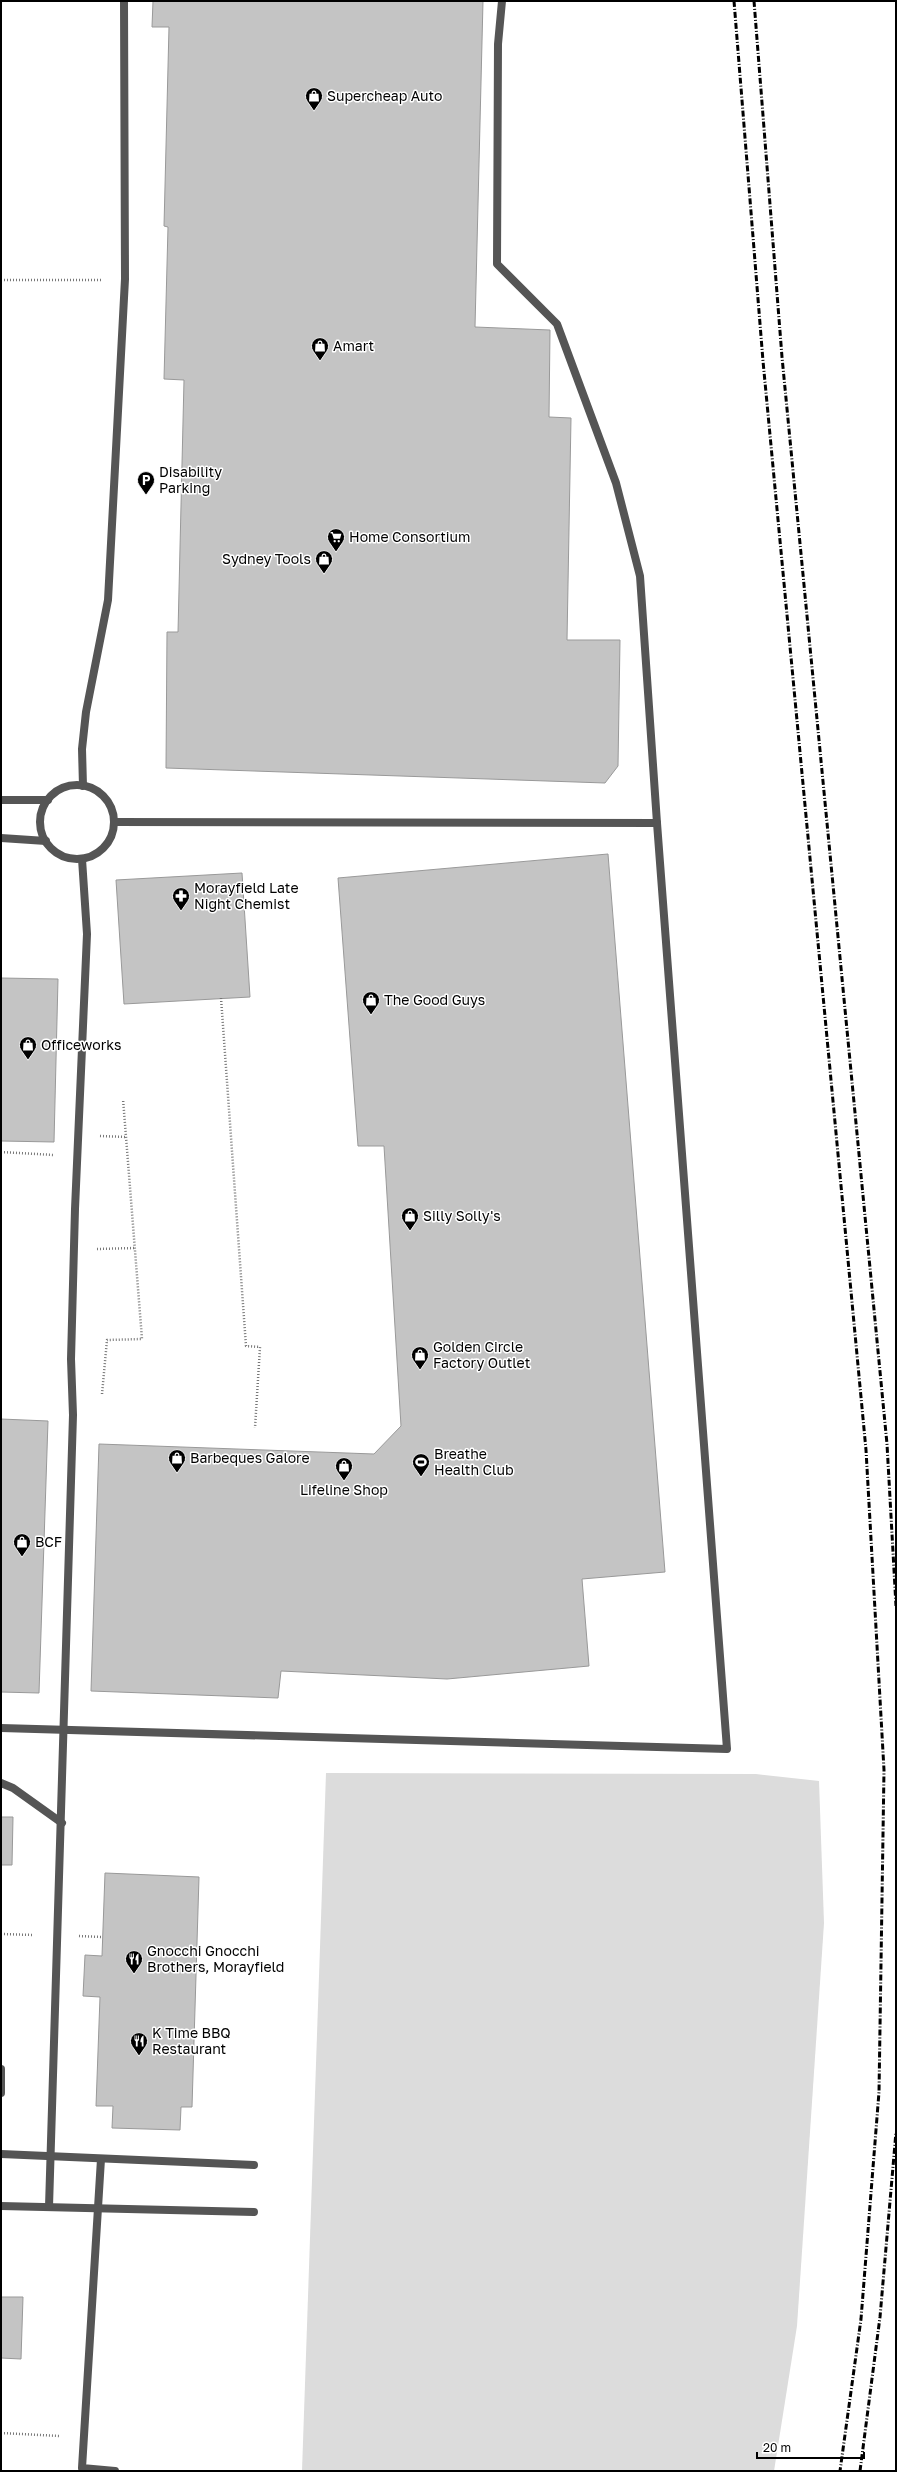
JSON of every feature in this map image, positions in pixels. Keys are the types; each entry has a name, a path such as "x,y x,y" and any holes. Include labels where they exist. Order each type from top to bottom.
{"lane":[{"path":"83,786 82,749 86,712 108,600 125,280 124,1"},
{"path":"1,1728 727,1749 656,823 640,576 616,483 557,324 497,264 498,44 502,1"},
{"path":"83,786 102,794 109,802 114,822 111,838 101,850 92,856 82,859 61,855 46,841 40,820 48,800 64,787 83,786"},
{"path":"1,800 48,800"},
{"path":"114,822 656,823"},
{"path":"1,838 46,841"},
{"path":"49,2207 65,1729 73,1415 71,1359 75,1216 87,934 82,859"},
{"path":"1,1783 13,1788 62,1823"},
{"path":"1,2069 1,2093"},
{"path":"1,2154 254,2166"},
{"path":"101,2159 82,2468 115,2471"},
{"path":"1,2206 254,2212"}],"path":[{"path":"1,280 125,280"},
{"path":"221,998 246,1346 260,1347 255,1428"},
{"path":"102,1394 107,1340 142,1339 123,1099"},
{"path":"1,1152 58,1155"},
{"path":"1,2433 84,2436"}],"shaded area":[{"path":"326,1773 756,1774 819,1781 824,1923 797,2326 774,2471 302,2471"}],"building":[{"path":"153,1 483,1 475,327 550,330 549,417 571,418 567,640 620,640 618,766 605,783 166,768 167,632 178,632 184,380 164,379 168,227 164,226 169,27 152,27"},
{"path":"608,854 665,1572 582,1579 589,1666 447,1679 281,1671 278,1698 91,1691 99,1444 374,1454 401,1426 384,1146 358,1146 338,878"},
{"name":"Morayfield Late Night Chemist","path":"242,873 250,997 124,1004 116,880"},
{"name":"Officeworks","path":"1,978 58,979 54,1142 1,1141"},
{"name":"BCF","path":"1,1419 48,1421 39,1693 1,1692"},
{"path":"1,1817 13,1817 12,1865 1,1865"},
{"path":"105,1873 199,1877 192,2107 181,2107 180,2130 112,2128 113,2106 96,2106 100,1997 83,1996 85,1955 102,1956"},
{"path":"1,2297 23,2297 21,2359 1,2358"}],"railway":[{"path":"734,1 763,361 866,1450 884,1770 879,2092 861,2319 840,2471"},
{"path":"754,1 782,357 887,1444 896,1606"},
{"path":"860,2471 880,2317 896,2132"}],"place":[{"name":"Supercheap Auto","path":"314,111"},
{"name":"Amart","path":"320,361"},
{"name":"Disability Parking","path":"146,495"},
{"name":"Home Consortium","path":"336,552"},
{"name":"Sydney Tools","path":"324,574"},
{"name":"Morayfield Late Night Chemist","path":"181,911"},
{"name":"The Good Guys","path":"371,1015"},
{"name":"Officeworks","path":"28,1060"},
{"name":"Silly Solly's","path":"410,1231"},
{"name":"Golden Circle Factory Outlet","path":"420,1370"},
{"name":"Barbeques Galore","path":"177,1473"},
{"name":"Breathe Health Club","path":"421,1477"},
{"name":"Lifeline Shop","path":"344,1481"},
{"name":"BCF","path":"22,1557"},
{"name":"Gnocchi Gnocchi Brothers, Morayfield","path":"134,1974"},
{"name":"K Time BBQ Restaurant","path":"139,2056"}]}
